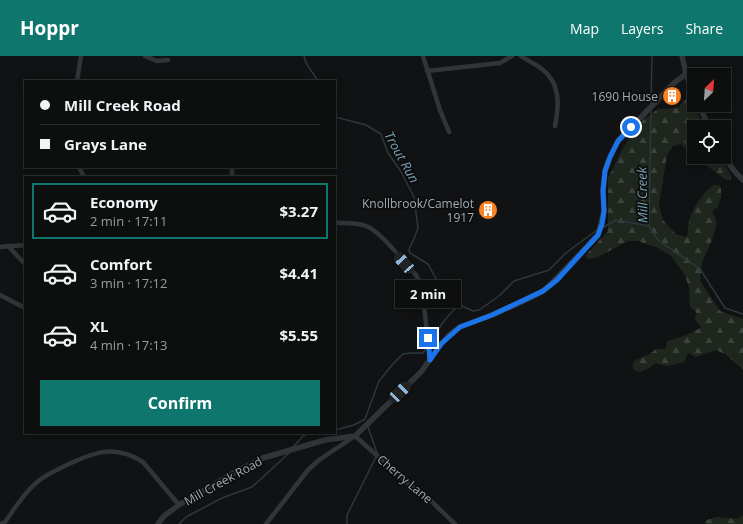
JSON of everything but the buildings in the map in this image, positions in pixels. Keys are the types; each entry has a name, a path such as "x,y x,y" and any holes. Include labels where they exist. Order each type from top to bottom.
{"street":[{"path":"77,80 81,56"},
{"path":"145,56 157,61 168,60"},
{"path":"423,56 440,110 449,132"},
{"path":"427,71 500,62 512,56"},
{"path":"521,56 542,69 553,81 558,96 555,126"},
{"path":"266,524 308,470 319,460 355,436 421,372 441,344 460,327 508,308 543,291 550,286 598,235 604,211 604,180 610,157 618,141 674,83 686,74 682,56"},
{"path":"729,164 743,180"},
{"path":"336,223 356,223 367,226 377,232 416,275 420,283 423,297 430,360"},
{"path":"0,247 24,245"},
{"path":"8,246 24,263"},
{"path":"0,295 24,307"},
{"name":"Mill Creek Road","path":"158,524 164,516 179,505 230,475 263,458 325,440 355,436"},
{"name":"Cherry Lane","path":"355,436 419,493 427,497 455,524"},
{"path":"1,524 5,522 32,487 41,479 89,455 102,452 112,451 123,453 136,457 144,462 179,505"}],"green space":[{"path":"687,98 687,112 698,112 701,120 687,120 687,150 681,144 673,146 667,155 659,205 663,220 676,234 686,237 688,234 689,221 699,200 714,185 718,185 721,188 721,198 718,207 712,211 717,223 712,240 702,263 700,281 720,311 743,319 743,369 725,354 716,350 696,357 688,353 684,362 673,365 667,366 656,363 640,372 634,370 632,366 634,361 650,354 656,349 665,349 668,341 687,335 700,328 701,326 695,320 696,312 690,307 689,288 685,275 671,256 658,248 638,241 628,241 596,258 588,259 585,256 608,231 608,178 624,146 643,120 658,109 677,108"},
{"path":"704,164 725,164 731,176 731,179 726,180"},
{"path":"743,515 743,524 705,523 706,520 717,517 737,519"}],"waterway":[{"name":"Trout Run","path":"304,56 306,63 317,80"},
{"name":"Mill Creek","path":"651,104 652,56"},
{"name":"Mill Creek","path":"651,110 649,226 658,240 700,269 725,308 743,314"},
{"name":"Trout Run","path":"336,117 366,125 381,134 388,153 400,170 414,197 418,228 409,249 410,253 428,264 439,284 460,305 473,311 479,310 499,296 514,281 549,270 566,253 596,231"},
{"name":"Trout Run","path":"602,228 616,220 649,226"},
{"path":"429,344 447,318 460,305"},
{"path":"336,430 354,425 365,419 379,381 393,364 403,354 423,353 427,347"},
{"path":"368,427 377,453"},
{"path":"293,447 303,436 307,434"},
{"path":"179,524 186,517 222,498 252,487 289,453"},
{"path":"347,524 347,515 376,457"}],"place":[{"name":"1690 House","path":"672,96"},
{"name":"Knollbrook/Camelot 1917","path":"488,210"}],"route":[{"path":"428,338 430,360 449,335 460,327 528,299 543,291 557,280 598,235 602,224 604,211 603,191 605,171 618,141 631,127"}]}
